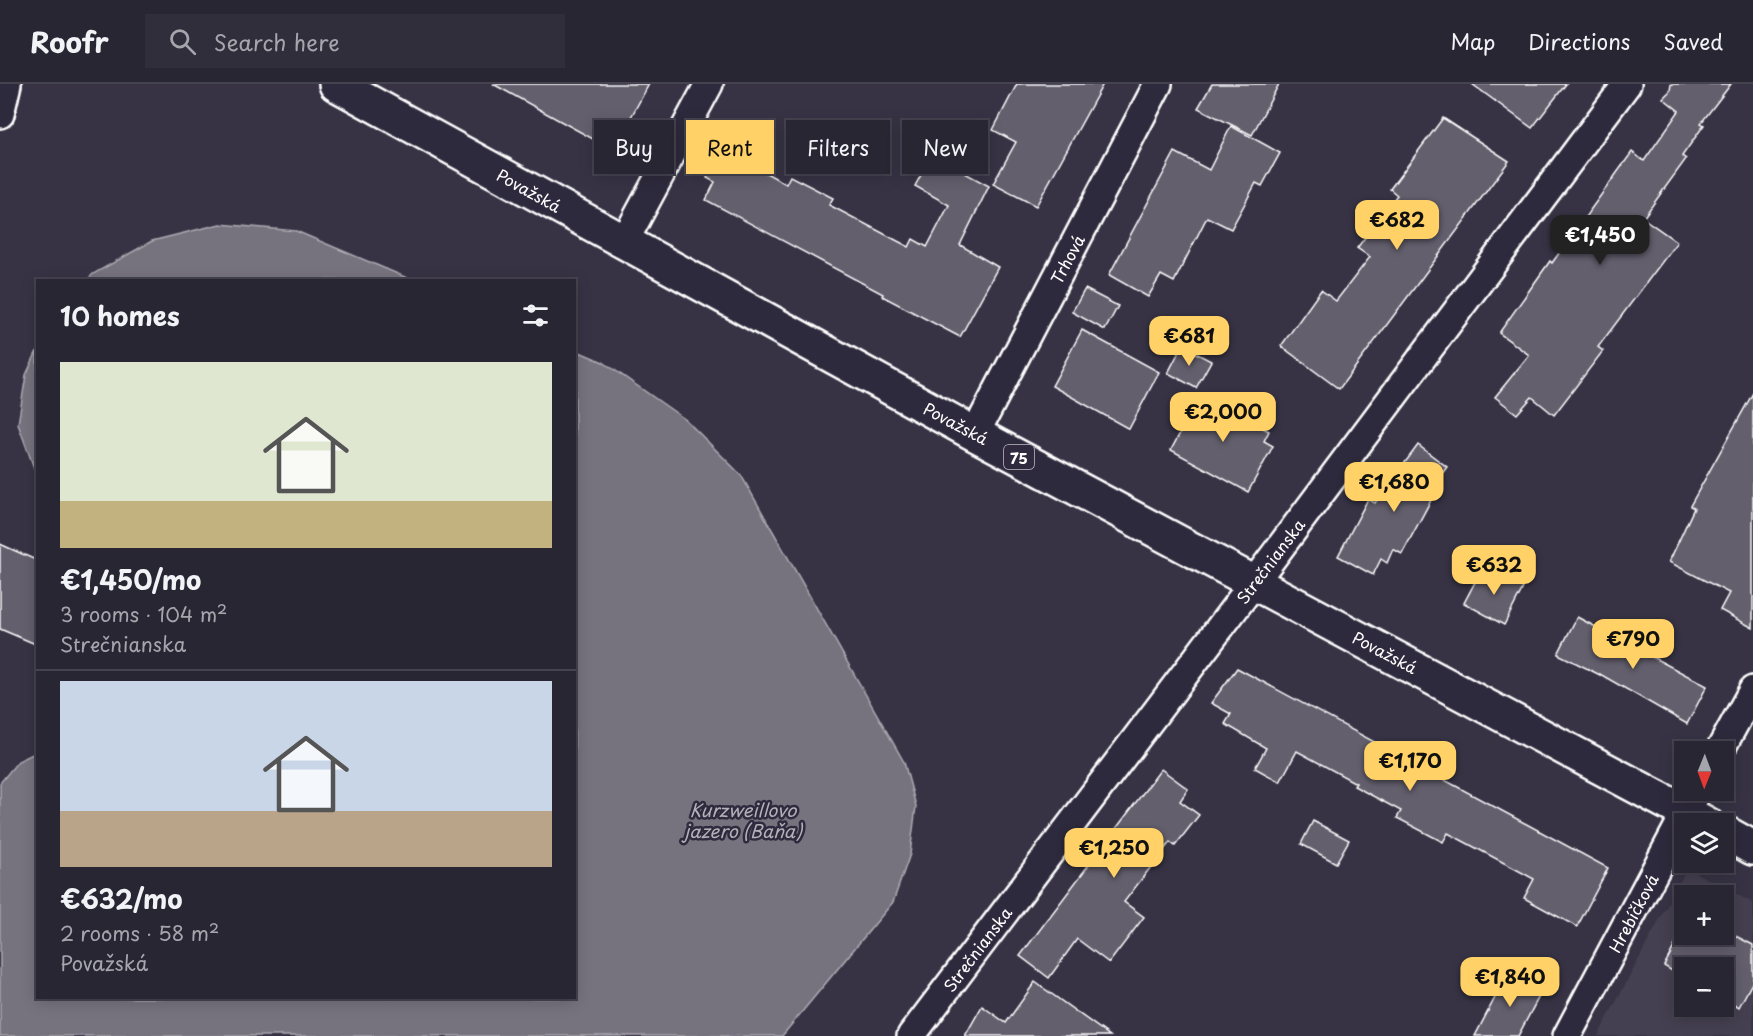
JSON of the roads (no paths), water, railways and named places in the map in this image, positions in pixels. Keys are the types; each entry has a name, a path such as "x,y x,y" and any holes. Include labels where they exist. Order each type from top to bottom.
{"main road":[{"name":"Považská","path":"336,84 975,434 1254,583 1697,809"},
{"path":"1734,838 1753,848"}],"street":[{"path":"0,114 7,84"},
{"path":"624,242 709,84"},
{"name":"Trhová","path":"975,434 1158,84"},
{"name":"Strečnianska","path":"911,1036 1254,583 1627,84"},
{"path":"1725,741 1753,690"},
{"name":"Hrebíčková","path":"1567,1036 1697,809"}],"water":[{"path":"220,224 296,231 410,279 88,279 152,241"},
{"name":"Kurzweillovo jazero (Baňa)","path":"576,350 603,362 686,420 741,475 904,762 916,806 910,854 893,902 782,1036 0,1036 0,783 18,761 36,752 36,999 576,999"},
{"path":"36,353 36,473 18,424 26,375"}]}
